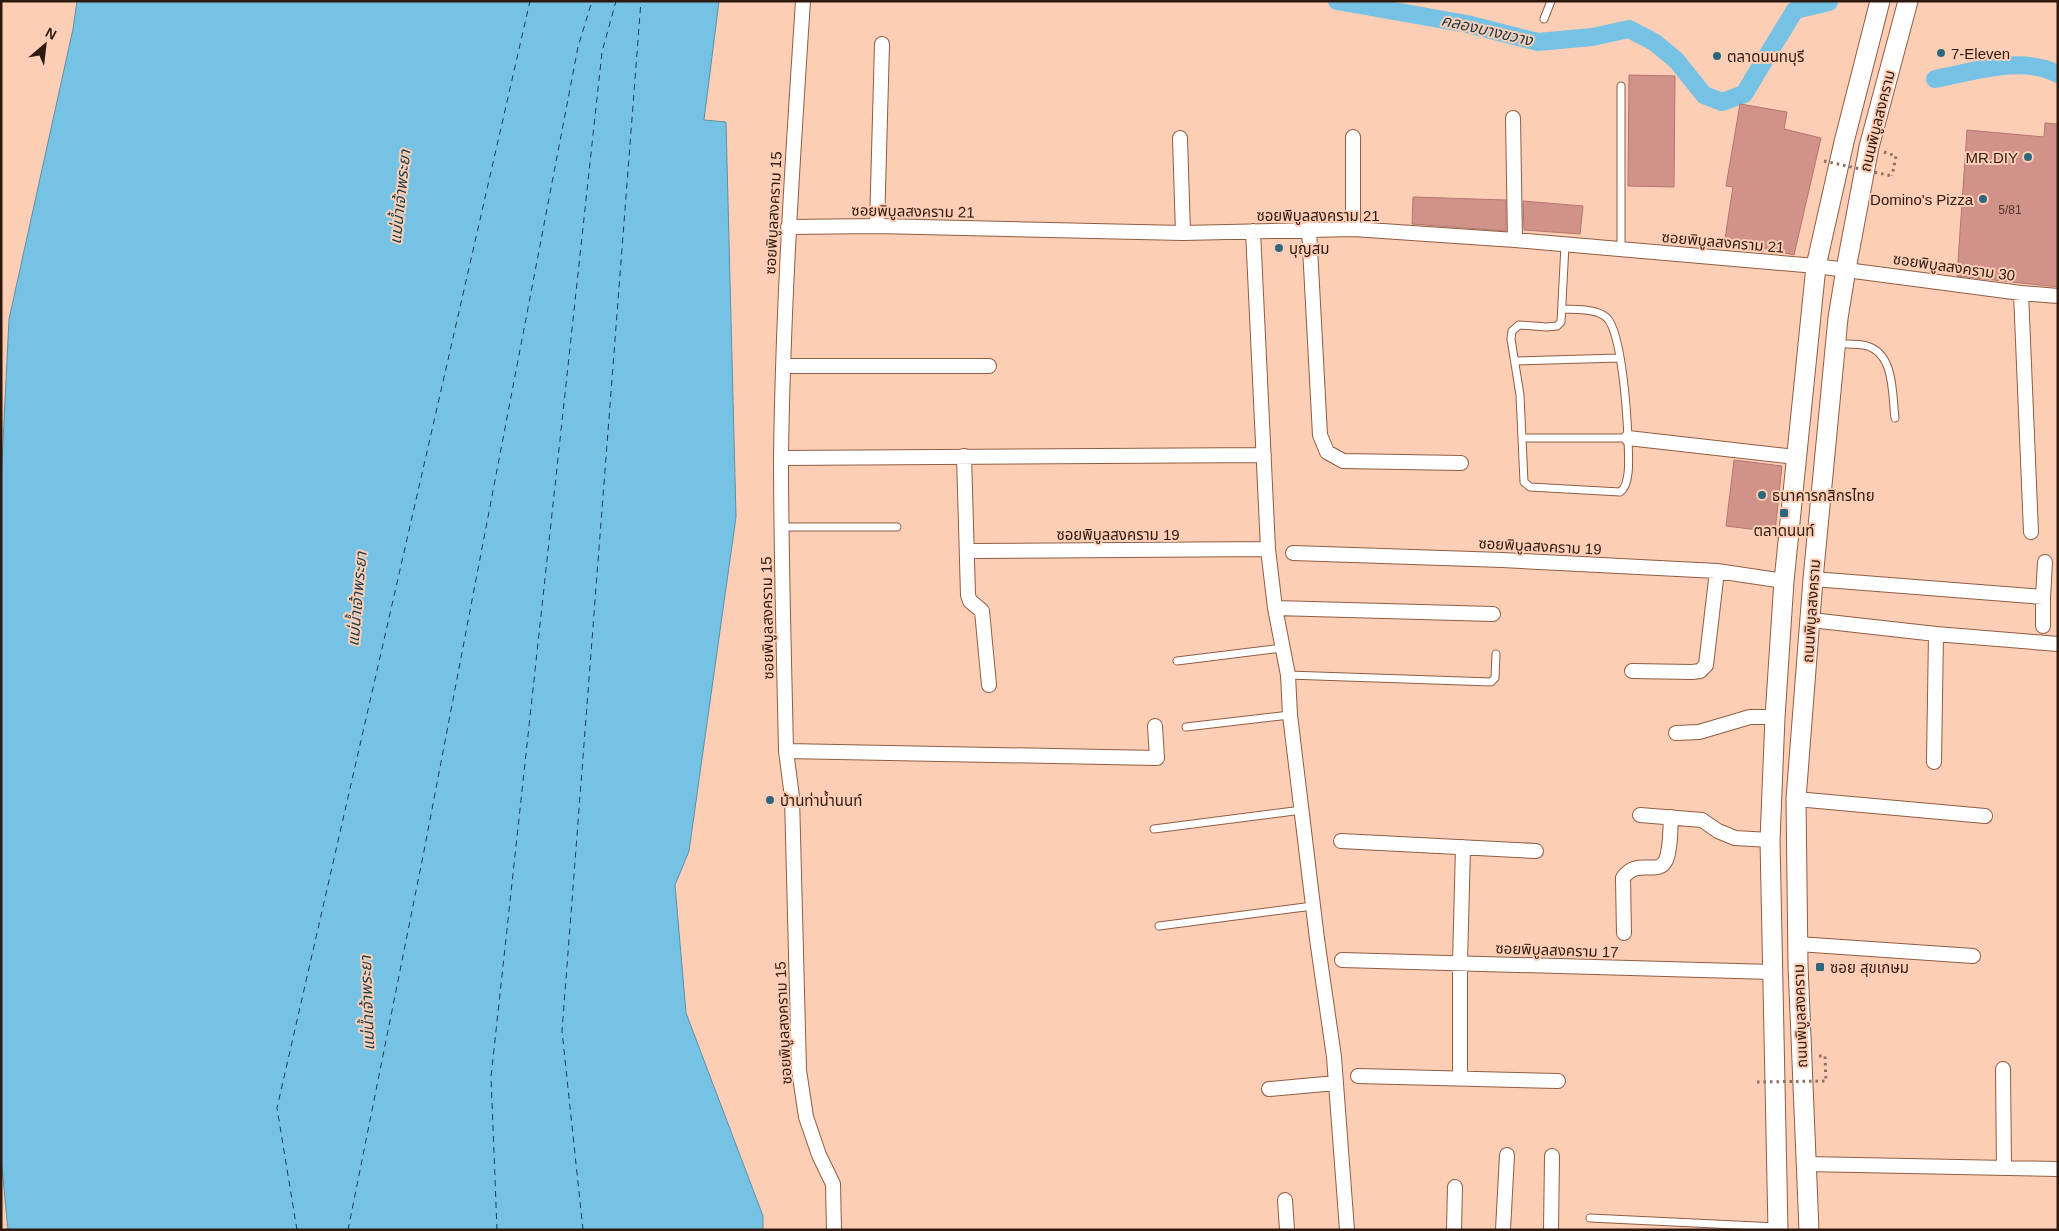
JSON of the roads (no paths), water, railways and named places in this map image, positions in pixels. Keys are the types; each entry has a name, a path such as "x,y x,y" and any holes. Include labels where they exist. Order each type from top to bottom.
{"main road":[{"name":"ถนนพิบูลสงคราม","path":"1778,1228 1770,840 1775,717 1784,581 1816,266 1844,142 1880,1"},
{"name":"ถนนพิบูลสงคราม","path":"1809,1230 1798,944 1796,799 1813,579 1836,344 1846,269 1869,147 1908,1"}],"street":[{"name":"ซอยพิบูลสงคราม 15","path":"803,1 788,227 783,366 781,458 786,751 792,797 799,1070 806,1117 819,1155 833,1184 834,1230"},
{"path":"877,226 882,44"},
{"path":"1513,118 1514,240"},
{"path":"1353,137 1353,229"},
{"path":"1180,138 1183,233"},
{"name":"ซอยพิบูลสงคราม 21","path":"788,227 877,226 1183,233 1353,229 1514,240 1565,246 1846,269"},
{"path":"1309,229 1320,435 1327,452 1343,461 1461,463"},
{"path":"1253,230 1268,549 1275,608 1288,675 1290,715 1336,1083 1347,1230"},
{"name":"ซอยพิบูลสงคราม 30","path":"1846,269 2022,293 2058,296"},
{"path":"2022,293 2031,532"},
{"path":"783,366 989,366"},
{"path":"1628,438 1796,457"},
{"path":"781,458 1264,455"},
{"path":"964,456 968,595 970,601 982,611 988,685"},
{"name":"ซอยพิบูลสงคราม 19","path":"967,551 1268,549"},
{"name":"ซอยพิบูลสงคราม 19","path":"1293,553 1502,560 1717,571 1784,581"},
{"path":"2043,626 2045,562"},
{"path":"1632,671 1692,672 1700,671 1706,664 1717,571"},
{"path":"1813,579 2043,597"},
{"path":"1275,608 1493,614"},
{"path":"1811,620 1936,634 2058,644"},
{"path":"1934,762 1936,634"},
{"path":"1676,733 1699,732 1750,717 1775,717"},
{"path":"786,751 1158,758 1155,726"},
{"path":"1796,799 1985,816"},
{"path":"1640,815 1702,820 1718,831 1735,838 1770,840"},
{"path":"1624,933 1623,878 1628,871 1638,867 1659,867 1665,863 1668,854 1671,817"},
{"path":"1341,841 1536,851"},
{"path":"1460,1079 1463,847"},
{"path":"1798,944 1974,956"},
{"name":"ซอยพิบูลสงคราม 17","path":"1342,960 1772,972"},
{"path":"2003,1070 2004,1168"},
{"path":"1358,1076 1558,1080"},
{"path":"1269,1088 1336,1083"},
{"path":"1503,1230 1507,1154"},
{"path":"1550,1230 1552,1156"},
{"path":"1806,1164 2058,1168"},
{"path":"1454,1230 1455,1187"},
{"path":"1285,1200 1287,1230"}],"lane":[{"path":"1544,19 1551,1"},
{"path":"1620,249 1621,86"},
{"path":"1562,310 1598,312 1606,318 1613,328 1625,390 1628,438 1628,482 1625,489 1620,492 1530,487 1524,482 1520,395 1511,339 1512,330 1518,325 1547,328 1557,326 1561,322 1565,246"},
{"path":"1836,344 1867,345 1878,351 1890,372 1895,418"},
{"path":"1515,361 1619,358"},
{"path":"1522,438 1628,438"},
{"path":"783,527 897,527"},
{"path":"1177,661 1282,648"},
{"path":"1288,675 1491,682 1495,678 1496,654"},
{"path":"1186,727 1290,715"},
{"path":"1154,829 1302,810"},
{"path":"1159,926 1314,906"},
{"path":"1590,1218 1778,1228"}],"water":[{"name":"แม่น้ำเจ้าพระยา","path":"77,1 719,1 704,120 726,122 736,517 689,851 675,885 686,1013 763,1216 763,1230 8,1230 1,1157 1,483 9,319 73,29"}],"waterway":[{"name":"คลองบางขวาง","path":"1337,1 1467,24 1538,42 1592,37 1629,29 1654,42 1676,60 1704,95 1722,102 1744,94 1795,10 1829,2"},
{"name":"คลองบางขวาง","path":"1935,79 1981,69 2013,65 2044,68 2058,74"}],"place":[{"name":"7-Eleven","path":"1941,53"},
{"name":"ตลาดนนทบุรี","path":"1717,56"},
{"name":"MR.DIY","path":"2028,157"},
{"name":"Domino's Pizza","path":"1983,199"},
{"name":"บุญสม","path":"1279,248"},
{"name":"ธนาคารกสิกรไทย","path":"1762,495"},
{"name":"ตลาดนนท์","path":"1784,513"},
{"name":"บ้านท่าน้ำนนท์","path":"770,800"},
{"name":"ซอย สุขเกษม","path":"1820,967"}]}
